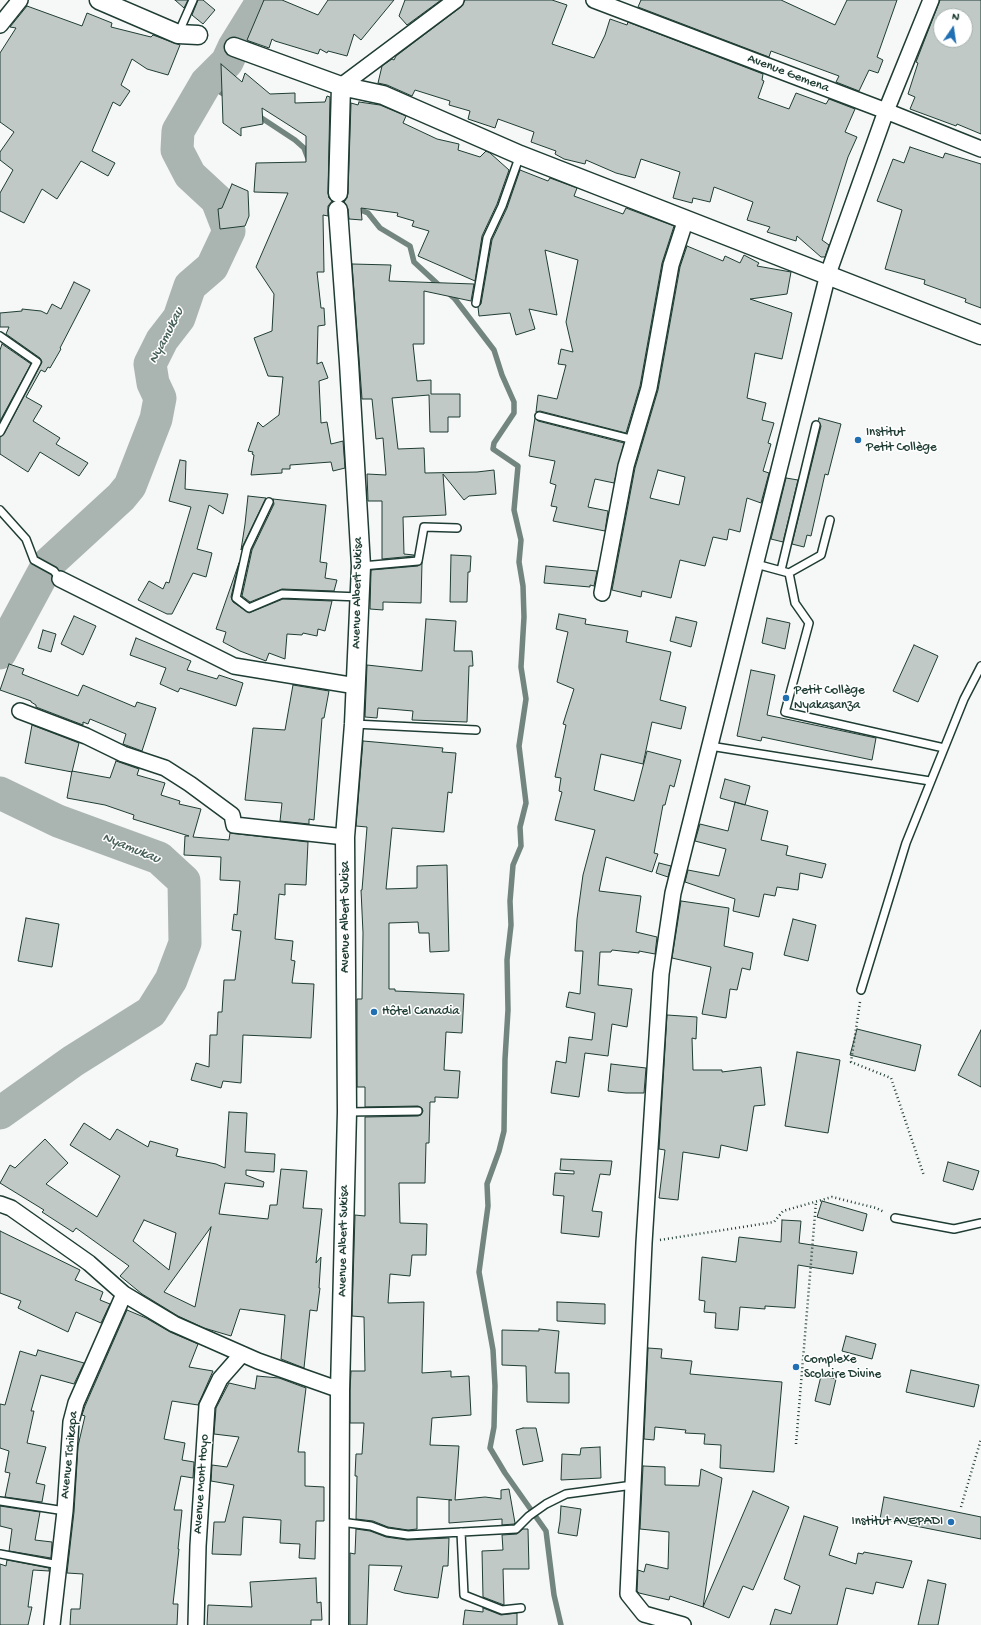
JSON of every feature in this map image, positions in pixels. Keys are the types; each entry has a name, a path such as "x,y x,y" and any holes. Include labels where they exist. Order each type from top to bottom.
{"street":[{"path":"0,25 20,0"},
{"path":"99,0 178,34 198,35"},
{"path":"341,86 456,0"},
{"name":"Avenue Gemena","path":"594,0 886,111 981,149"},
{"path":"683,1625 644,1614 628,1594 644,1243 660,974 673,893 828,274 886,111 932,0"},
{"path":"234,47 341,86 383,96 520,155 981,335"},
{"name":"Avenue Albert Sukisa","path":"339,1625 340,1390 347,1112 345,837 354,724 362,566 350,363 338,202 341,86"},
{"path":"602,593 626,466 649,388 671,265 686,219"},
{"path":"57,575 234,666 356,686"},
{"path":"20,711 86,736 123,754 165,768 190,784 232,815 234,825 345,837"},
{"path":"0,1204 11,1208 89,1263 124,1294 174,1324 258,1361 340,1390"},
{"name":"Avenue Tchikapa","path":"52,1625 65,1511 72,1422 76,1403 124,1294"},
{"name":"Avenue Mont Hoyo","path":"196,1625 198,1546 207,1406 220,1379 242,1354"}],"lane":[{"path":"178,34 193,0"},
{"path":"476,303 486,238 502,206 520,155"},
{"path":"0,336 37,362 0,432"},
{"path":"539,416 634,440"},
{"path":"780,570 816,425"},
{"path":"269,502 247,548 236,598 249,608 282,594 360,597"},
{"path":"0,510 26,539 34,560 57,575"},
{"path":"756,564 790,572 821,556 830,520"},
{"path":"362,566 418,561 424,527 457,528"},
{"path":"790,572 795,603 809,623 786,712 944,748"},
{"path":"861,990 906,843 964,699 981,666"},
{"path":"354,724 476,730"},
{"path":"710,746 930,781"},
{"path":"347,1112 418,1111"},
{"path":"895,1218 954,1229 981,1224"},
{"path":"339,1522 371,1526 387,1532 408,1535 516,1528 529,1516 546,1504 566,1494 633,1484"},
{"path":"0,1501 65,1511"},
{"path":"461,1532 464,1594 502,1610 521,1608"},
{"path":"0,1554 59,1565"}],"path":[{"path":"861,990 851,1062 891,1078 924,1176"},
{"path":"644,1243 774,1222 783,1211 832,1197 876,1208 895,1218"},
{"path":"796,1444 816,1202"},
{"path":"961,1507 981,1439"}],"building":[{"path":"175,0 188,0 184,8"},
{"path":"198,0 203,0 215,10 203,24 192,15"},
{"path":"264,0 282,0 318,15 328,0 394,0 361,40 354,34 347,56 328,51 327,53 320,49 318,54 272,39 269,48 247,40"},
{"path":"405,0 441,0 407,25 399,16"},
{"path":"465,0 552,0 567,5 552,44 594,58 605,35 610,19 627,25 628,22 763,74 762,80 764,81 758,98 789,109 796,93 826,104 829,99 855,109 845,132 857,137 848,157 822,240 829,245 825,257 821,257 797,236 796,241 767,232 770,227 747,220 753,202 714,187 710,202 693,198 692,203 673,198 680,172 641,159 635,178 616,173 586,160 585,164 564,159 555,154 556,151 531,142 534,132 498,119 495,128 468,119 470,111 449,105 450,101 415,90 412,96 387,85 378,83 382,66 392,59 394,60 396,56 461,7"},
{"path":"641,0 781,0 835,25 847,0 897,0 877,57 883,60 878,73 869,70 859,91 836,82 839,76 771,51 769,57 638,7"},
{"path":"940,0 981,0 981,134 957,124 956,126 910,109 915,97 908,94 918,63 916,62 933,18 933,48 973,48 973,8 937,8"},
{"path":"27,6 82,26 87,13 112,23 111,27 151,37 153,35 180,45 168,75 147,69 132,59 121,85 130,91 120,106 113,102 92,151 115,163 108,176 81,161 57,199 42,189 24,223 0,211 0,193 13,170 0,160 0,152 14,132 0,122 0,53 16,28 10,27"},
{"path":"221,64 242,82 245,73 270,94 295,93 295,103 325,102 327,96 330,97 328,193 329,198 332,201 328,206 328,216 323,215 324,272 317,272 321,308 324,308 325,325 318,326 317,364 322,362 328,378 319,381 321,423 327,422 331,444 343,441 345,468 333,471 331,462 290,465 290,469 282,469 282,473 251,475 254,455 252,454 253,452 248,451 258,422 263,427 279,415 283,377 268,376 254,338 272,331 274,294 256,267 288,193 254,192 256,163 306,162 306,136 262,108 263,124 241,128 241,136 223,123"},
{"path":"359,102 380,105 406,116 403,123 437,139 459,144 458,150 480,157 486,151 509,170 497,204 482,236 475,281 418,256 429,231 412,226 414,221 397,216 398,213 361,208 362,220 349,219 348,209 344,202 348,193 351,103 358,105"},
{"path":"910,147 943,158 945,153 981,164 981,308 965,302 966,299 924,284 925,280 885,269 902,210 877,201 893,159 904,163"},
{"path":"520,170 548,181 550,178 577,188 574,196 623,214 626,208 674,226 662,263 640,386 626,433 540,411 536,412 538,395 557,399 566,365 558,364 561,349 573,352 566,322 578,260 545,250 557,315 529,309 535,329 516,335 510,313 479,316 478,307 481,304 492,240 507,208"},
{"path":"232,184 248,191 249,216 245,226 220,229 218,209 222,208"},
{"path":"687,246 723,261 725,256 740,263 744,255 759,263 757,266 791,272 787,294 750,299 792,313 782,359 755,353 747,398 766,403 762,420 774,423 768,443 771,444 763,471 769,473 761,503 747,498 740,532 729,529 727,540 713,537 705,566 680,560 671,598 642,591 641,597 612,590 635,468 658,390 680,267","holes":["658,470 685,477 679,505 650,498"]},
{"path":"352,264 391,265 389,281 474,284 471,301 424,291 424,344 413,344 417,381 431,380 431,394 460,394 460,417 448,417 448,432 430,432 429,395 392,398 398,449 424,448 425,473 477,472 494,470 496,494 469,496 464,500 443,474 446,515 403,517 404,554 414,556 382,559 382,501 368,501 367,474 386,475 383,438 376,439 372,399 362,399"},
{"path":"74,282 90,290 50,368 48,367 45,372 41,370 26,397 42,406 33,421 60,438 56,444 88,463 79,476 40,452 28,472 0,454 0,437 4,434 42,362 40,358 6,334 9,327 0,327 0,313 22,311 22,309 41,311 47,314 52,304 61,309"},
{"path":"2,344 31,364 0,421 0,350"},
{"path":"535,418 538,421 624,443 614,483 595,479 588,507 608,511 605,531 553,521 557,507 551,506 556,485 550,483 555,461 529,456"},
{"path":"819,418 841,424 828,475 825,474 811,536 807,535 804,547 792,544 821,426 818,421"},
{"path":"180,460 186,461 185,489 228,494 223,514 209,505 197,549 212,553 206,577 193,573 172,614 167,614 138,600 149,581 163,589 166,582 169,583 191,507 169,501"},
{"path":"786,478 798,480 783,542 771,539"},
{"path":"248,496 266,498 241,550 245,524"},
{"path":"273,499 326,505 320,562 327,563 325,578 337,580 334,591 282,589 250,602 242,596 252,550 274,504"},
{"path":"451,555 471,556 470,572 468,572 467,602 450,602"},
{"path":"239,563 231,597 233,602 249,613 283,599 332,601 325,631 318,629 317,636 303,633 302,635 287,634 285,659 269,653 266,661 240,651 223,642 226,632 216,629"},
{"path":"422,563 421,603 383,602 383,610 370,609 371,570 418,566"},
{"path":"546,566 597,571 594,586 590,585 590,587 544,583"},
{"path":"559,614 586,619 585,624 628,631 626,642 671,652 660,700 686,707 681,729 652,722 643,764 601,754 594,790 634,801 647,751 681,760 674,787 670,785 665,805 663,805 654,853 658,854 652,872 606,857 599,891 641,896 636,932 657,937 655,954 639,951 639,953 612,950 611,952 600,952 598,985 632,989 627,1027 612,1024 608,1056 585,1053 579,1097 551,1093 556,1061 566,1063 569,1037 592,1040 595,1013 566,1007 569,992 580,994 583,951 575,951 577,919 583,875 595,830 555,820 562,792 559,791 561,778 555,777 566,725 563,724 574,689 557,682 568,632 556,629"},
{"path":"74,616 96,626 83,655 61,644"},
{"path":"676,617 697,622 691,647 670,641"},
{"path":"767,618 790,623 785,649 762,643"},
{"path":"426,619 456,621 454,651 472,651 473,666 469,666 467,722 412,720 413,711 378,708 377,718 365,717 367,665 422,671"},
{"path":"43,630 56,634 51,652 38,648"},
{"path":"136,638 191,661 187,670 217,679 219,675 243,683 236,706 180,688 178,692 160,684 166,668 130,655"},
{"path":"914,645 938,656 918,702 893,691"},
{"path":"9,664 24,669 22,674 78,696 83,685 135,707 137,702 156,708 142,751 123,744 126,734 90,719 88,724 83,722 83,725 36,707 36,705 31,701 0,690"},
{"path":"751,670 775,675 767,715 876,738 872,760 762,737 761,741 737,736"},
{"path":"293,685 329,691 324,718 322,718 314,820 309,819 309,824 280,821 282,803 245,800 253,728 285,730"},
{"path":"32,725 79,743 72,772 25,763"},
{"path":"363,741 443,748 442,752 456,753 452,793 448,792 444,832 392,828 386,889 417,888 417,866 447,865 449,951 430,952 429,933 419,933 418,922 389,923 389,989 395,989 395,991 464,994 462,1033 446,1032 444,1070 460,1071 458,1098 435,1097 435,1102 430,1102 429,1143 426,1143 425,1183 399,1183 400,1223 427,1224 426,1255 412,1255 410,1276 390,1274 388,1303 424,1302 422,1373 451,1371 451,1377 469,1376 471,1415 432,1418 430,1445 459,1446 455,1500 485,1497 501,1499 501,1490 509,1489 514,1524 502,1525 502,1519 449,1523 449,1500 452,1500 417,1497 417,1529 408,1530 388,1527 373,1521 356,1519 356,1454 362,1454 364,1423 350,1423 350,1390 351,1371 365,1371 364,1317 352,1316 355,1215 365,1216 365,1117 418,1116 421,1115 423,1111 422,1108 418,1106 365,1107 365,1087 357,1087 357,999 362,999 363,933 361,890 367,827 356,826"},
{"path":"116,761 139,769 137,775 165,783 161,795 180,801 179,804 201,809 193,837 229,840 230,833 308,842 306,885 285,884 285,895 279,894 275,939 293,941 291,960 295,961 292,983 314,984 311,1038 243,1035 241,1083 223,1081 221,1088 191,1080 196,1063 209,1067 210,1035 217,1035 218,1012 222,1012 224,980 235,980 241,931 232,930 234,914 237,915 240,881 220,880 221,857 184,855 185,836 189,836 133,819 134,815 105,805 67,798 72,771 110,778"},
{"path":"725,779 750,786 745,805 720,798"},
{"path":"735,802 768,811 761,840 788,846 786,855 826,864 822,878 800,873 798,890 777,887 775,896 764,894 759,917 733,911 735,899 685,882 688,870 719,876 726,849 695,841 700,824 728,831"},
{"path":"659,863 671,866 668,877 656,873"},
{"path":"681,901 729,908 724,946 753,953 750,970 742,968 737,990 730,989 726,1018 702,1014 711,967 672,958"},
{"path":"26,918 59,924 52,967 18,961"},
{"path":"793,919 816,925 808,961 784,955"},
{"path":"667,1015 697,1017 696,1039 692,1038 693,1070 722,1070 722,1072 761,1067 765,1105 754,1106 747,1151 721,1145 719,1158 683,1152 678,1200 659,1198 665,1150 659,1149"},
{"path":"857,1029 921,1045 915,1071 850,1055"},
{"path":"981,1030 981,1087 958,1075"},
{"path":"797,1052 840,1060 828,1133 785,1126"},
{"path":"611,1064 646,1068 644,1093 608,1091"},
{"path":"229,1112 247,1113 245,1152 275,1154 274,1172 246,1170 246,1175 264,1182 263,1187 225,1183 219,1214 268,1219 270,1205 277,1205 281,1169 307,1171 303,1208 322,1209 316,1263 321,1257 320,1288 317,1311 310,1310 304,1368 281,1359 285,1315 240,1309 231,1336 204,1328 178,1316 142,1294 120,1276 129,1266 76,1228 73,1232 42,1212 44,1210 0,1183 10,1165 15,1168 45,1139 68,1163 46,1184 97,1217 120,1176 70,1145 84,1123 110,1140 117,1129 148,1147 150,1141 178,1149 176,1156 216,1164 225,1168","holes":["144,1220 176,1233 169,1270 133,1241","211,1227 195,1307 164,1292"]},
{"path":"561,1159 612,1161 610,1175 600,1174 592,1211 602,1212 599,1237 561,1233 564,1196 553,1195 555,1173 574,1174 574,1171 560,1170"},
{"path":"948,1162 979,1171 973,1190 943,1181"},
{"path":"822,1201 867,1214 863,1231 817,1217"},
{"path":"782,1220 801,1221 799,1243 857,1252 853,1274 798,1265 795,1308 765,1306 765,1309 740,1307 738,1330 715,1328 716,1313 704,1312 705,1301 699,1300 702,1257 736,1262 739,1237 781,1242"},
{"path":"0,1231 80,1270 75,1280 103,1292 100,1300 110,1304 101,1323 76,1312 68,1332 18,1308 21,1301 0,1293"},
{"path":"557,1302 605,1304 605,1324 557,1321"},
{"path":"127,1310 146,1318 170,1332 198,1344 189,1367 213,1371 198,1405 172,1401 164,1439 185,1443 182,1460 194,1462 193,1478 181,1476 174,1510 182,1510 173,1604 178,1604 177,1625 70,1625 71,1609 80,1609 83,1574 67,1573 74,1512 78,1446 85,1416 82,1415"},
{"path":"539,1329 559,1331 555,1373 569,1373 569,1403 527,1402 526,1366 502,1365 502,1330 539,1331"},
{"path":"846,1336 876,1344 872,1359 842,1351"},
{"path":"648,1348 662,1349 661,1358 692,1361 690,1374 782,1382 774,1472 720,1468 721,1445 704,1444 705,1434 685,1433 686,1430 655,1427 654,1440 644,1439"},
{"path":"38,1350 84,1363 74,1384 41,1375 31,1411 34,1411 27,1443 46,1447 36,1483 45,1485 42,1502 5,1497 10,1473 5,1472 9,1451 0,1448 0,1404 5,1405 20,1351 36,1356"},
{"path":"911,1370 979,1385 974,1407 906,1392"},
{"path":"257,1376 279,1378 306,1388 298,1452 305,1452 305,1486 324,1487 324,1521 316,1521 315,1559 299,1558 300,1544 280,1543 281,1520 243,1517 241,1555 212,1554 214,1522 225,1522 234,1485 211,1481 212,1465 227,1467 239,1437 214,1434 216,1408 229,1383 255,1389"},
{"path":"821,1376 836,1379 830,1405 815,1401"},
{"path":"523,1428 536,1428 543,1461 523,1465 516,1430"},
{"path":"600,1447 601,1478 561,1480 562,1454 580,1455 581,1448"},
{"path":"643,1466 665,1467 665,1485 699,1486 701,1469 722,1478 703,1607 670,1596 669,1600 639,1593 637,1591 638,1570 644,1572 646,1564 668,1569 669,1532 640,1529"},
{"path":"753,1491 789,1507 753,1590 743,1586 729,1618 703,1607"},
{"path":"884,1497 981,1517 981,1539 880,1519"},
{"path":"0,1506 40,1512 35,1540 52,1542 51,1558 9,1551 12,1529 0,1526"},
{"path":"561,1506 581,1509 577,1536 558,1533"},
{"path":"804,1516 838,1527 829,1555 856,1564 858,1553 863,1554 864,1552 912,1561 903,1588 876,1582 873,1594 846,1588 837,1625 770,1625 775,1609 791,1614 800,1586 784,1579"},
{"path":"356,1529 370,1531 386,1537 407,1540 449,1538 448,1566 443,1566 438,1598 394,1590 402,1566 369,1565 367,1625 350,1625 350,1553 355,1554"},
{"path":"523,1529 528,1529 529,1569 503,1569 504,1605 483,1597 482,1551 503,1550 502,1535 517,1534"},
{"path":"7,1560 49,1568 49,1571 33,1570 28,1607 32,1607 28,1625 0,1625 0,1564 6,1566"},
{"path":"316,1578 317,1603 321,1602 322,1620 311,1620 311,1625 207,1625 208,1605 252,1607 250,1582"},
{"path":"928,1580 946,1584 938,1625 918,1625"},
{"path":"483,1608 501,1615 517,1613 517,1625 463,1625 465,1610 483,1612"}],"waterway":[{"name":"Nyamukau","path":"0,653 48,564 121,497 130,486 156,419 160,398 153,383 150,364 162,340 179,318 190,286 212,267 229,231 217,200 190,175 177,150 178,131 206,83 227,62 234,47 263,0"},
{"path":"206,83 228,97"},
{"path":"257,115 295,140 304,148 309,161"},
{"path":"322,194 368,213 380,228 410,246 414,262 441,287"},
{"path":"447,292 455,299 494,350 502,375 514,402 514,413 494,443 493,449 518,466 514,510 521,540 519,562 523,586 524,617 521,667 526,699 519,746 526,803 520,827 521,846 513,865 510,901 511,925 507,960 508,1010 505,1059 504,1131 499,1151 487,1184 488,1206 479,1272 493,1350 495,1386 494,1427 490,1448 505,1473 546,1531 554,1595 561,1625"},
{"name":"Nyamukau","path":"0,793 58,821 159,858 184,881 185,943 171,980 151,1012 73,1061 0,1113"}],"place":[{"name":"Institut Petit Collège","path":"858,440"},
{"name":"Petit Collège Nyakasanza","path":"786,698"},
{"name":"Hôtel Canadia","path":"374,1012"},
{"name":"Complexe Scolaire Divine","path":"796,1367"},
{"name":"Institut AVEPADI","path":"951,1522"}]}
